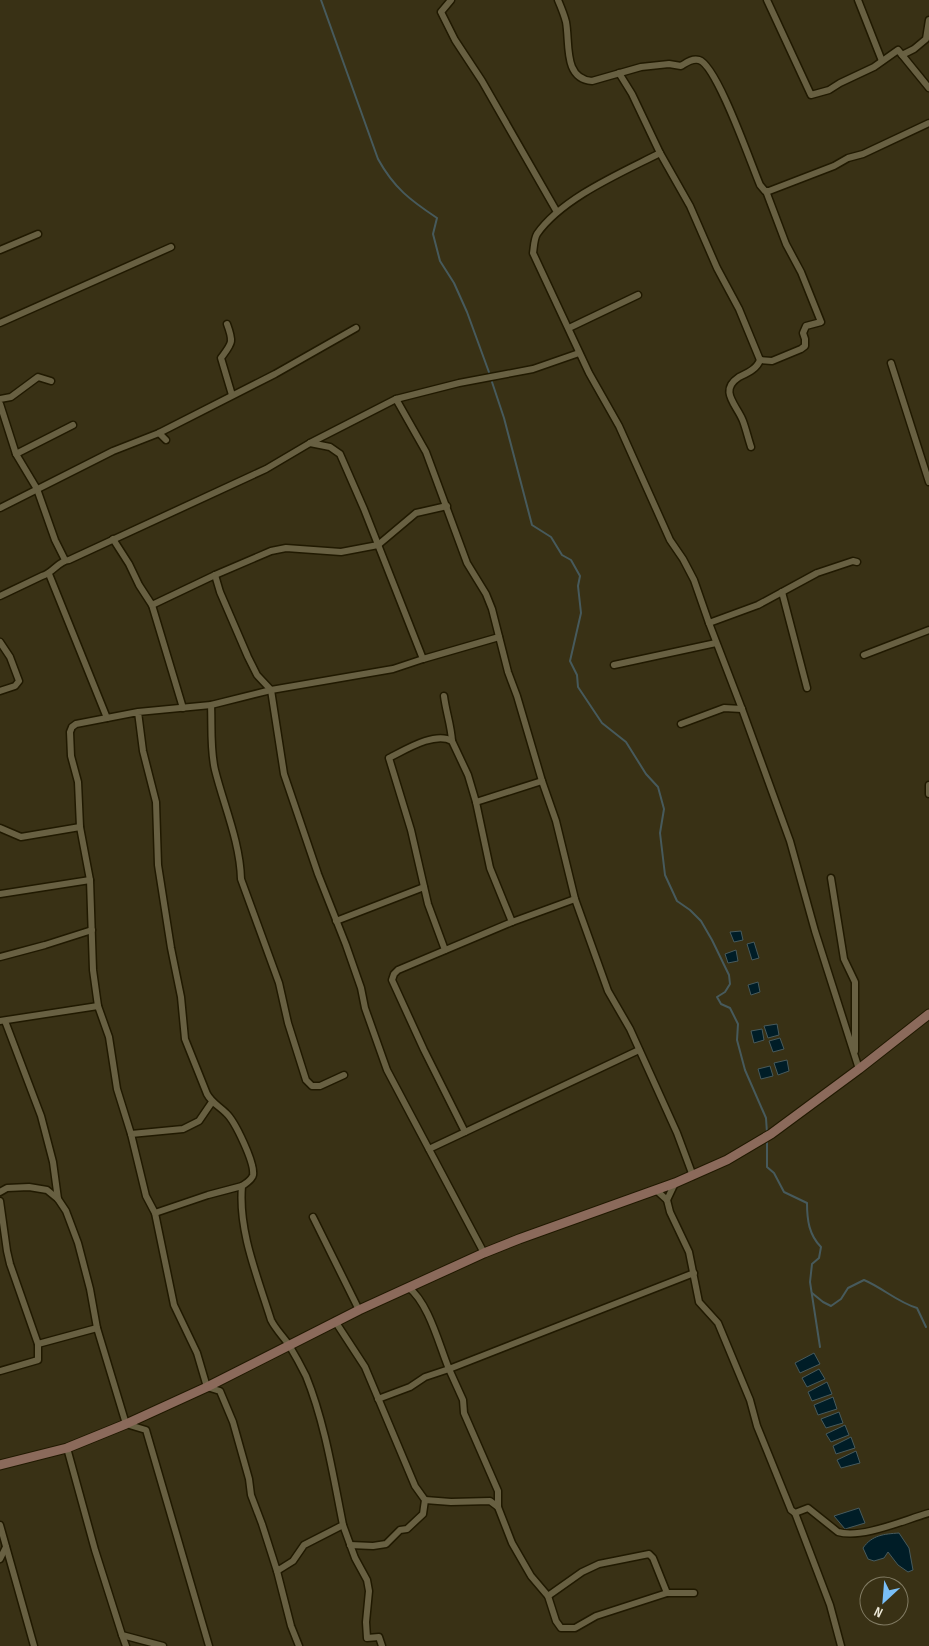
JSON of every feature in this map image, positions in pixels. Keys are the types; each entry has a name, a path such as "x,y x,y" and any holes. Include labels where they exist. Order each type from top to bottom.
{"main road":[{"path":"0,1465 67,1448 126,1424 207,1387 359,1310 484,1253 693,1176 747,1149 771,1134 929,1014"}],"street":[{"path":"451,0 441,12 455,40 482,81 557,212"},
{"path":"558,0 564,13 570,64 578,77 592,81 641,67 669,64 681,66 690,60 698,60 705,64 722,90 760,185 766,191 786,244 801,272 821,322 806,326 803,333 805,346 801,349 772,361 760,360"},
{"path":"767,0 811,96 829,90 840,82 874,67 898,50 929,88"},
{"path":"858,0 882,62"},
{"path":"902,55 926,40 929,20"},
{"path":"619,74 632,94 660,153 690,206 717,268 739,309 760,360 758,365 732,382 729,388 731,401 742,419 751,447"},
{"path":"766,191 770,192 834,166 848,158 864,154 929,123"},
{"path":"660,153 604,182 557,212 536,236 533,253 589,374 619,426 670,540 694,580 790,841 815,931 859,1069"},
{"path":"0,250 38,234"},
{"path":"0,323 170,248"},
{"path":"569,328 638,295"},
{"path":"227,324 232,344 221,358 232,395"},
{"path":"0,508 113,451 159,433 275,374 356,328"},
{"path":"0,596 49,574 64,560 70,560 266,469 310,443 396,399 469,381 534,369 579,353"},
{"path":"891,363 929,482"},
{"path":"0,399 12,396 38,377 51,381"},
{"path":"396,399 426,452 467,563 486,594 492,609 542,781 556,820 575,899 608,991 630,1029 677,1133 693,1176"},
{"path":"0,404 16,454 37,489 64,560"},
{"path":"16,454 73,425"},
{"path":"159,433 166,440"},
{"path":"310,443 330,448 340,454 423,659"},
{"path":"152,605 271,551 286,548 341,552 378,544 416,513 447,506"},
{"path":"113,539 152,605 183,708"},
{"path":"709,623 758,605 816,573 852,561 857,562"},
{"path":"49,574 107,718"},
{"path":"215,575 220,592 248,657 257,675 271,690 284,774 318,874 358,980 365,1008 387,1070 484,1253"},
{"path":"782,592 807,688"},
{"path":"864,655 929,630"},
{"path":"299,1646 291,1626 277,1571 251,1495 249,1479 232,1422 220,1391 207,1387 197,1353 174,1305 155,1213 146,1196 131,1134 117,1089 110,1037 98,1006 93,970 90,880 80,827 78,782 71,756 70,732 76,724 138,712 211,705 271,690 394,670 423,659 499,638"},
{"path":"0,642 10,657 19,681 15,686 0,691"},
{"path":"614,665 716,643"},
{"path":"444,696 451,725 452,741 468,775 476,802 490,868 512,922"},
{"path":"211,705 213,757 237,848 241,879 279,983 288,1023 306,1080 312,1086 320,1086 344,1075"},
{"path":"681,724 724,708 742,708"},
{"path":"138,712 143,751 156,802 158,865 181,997 185,1039 212,1102 227,1114 243,1141 253,1174 251,1179 242,1186 155,1213"},
{"path":"445,950 428,904 408,822 389,758 414,745 439,738 447,738 452,741"},
{"path":"476,802 542,781"},
{"path":"929,785 929,794"},
{"path":"0,828 21,837 80,827"},
{"path":"830,878 844,959 855,982 855,1057"},
{"path":"0,894 90,880"},
{"path":"336,921 424,887"},
{"path":"465,1132 392,980 394,974 398,970 512,922 575,899"},
{"path":"0,956 45,945 92,930"},
{"path":"58,1199 53,1162 40,1116 2,1021 98,1006"},
{"path":"429,1148 639,1050"},
{"path":"131,1134 183,1129 199,1121 212,1102"},
{"path":"667,1200 674,1183"},
{"path":"242,1186 241,1202 249,1247 271,1320 275,1328 289,1344 305,1374 323,1426 343,1525 367,1580 370,1591 366,1622 367,1638 379,1637 382,1646"},
{"path":"0,1192 7,1188 29,1187 47,1190 58,1199 66,1211 78,1243 90,1289 97,1328 126,1424 146,1430 209,1646"},
{"path":"656,1190 667,1200 670,1212 689,1252 699,1302 718,1322 750,1400 757,1426 830,1605 841,1646"},
{"path":"0,1201 10,1264 38,1344 38,1360 0,1371"},
{"path":"313,1217 359,1310"},
{"path":"378,1399 410,1387 425,1377 694,1273"},
{"path":"408,1287 416,1294 431,1323 463,1400 464,1414 498,1492 498,1507 512,1543 531,1576 548,1596 556,1621 561,1628 575,1628 596,1616 667,1593 694,1592"},
{"path":"335,1322 365,1367 415,1486 425,1500 423,1514 407,1529 400,1530 386,1544 373,1546 350,1544"},
{"path":"38,1344 97,1328"},
{"path":"67,1448 95,1550 126,1646"},
{"path":"425,1500 451,1502 490,1501 498,1507"},
{"path":"794,1513 808,1508 838,1532 844,1534 861,1534 929,1513"},
{"path":"0,1525 34,1646"},
{"path":"277,1571 293,1561 304,1545 343,1525"},
{"path":"0,1559 6,1547"},
{"path":"548,1596 582,1572 599,1564 649,1554 653,1558 667,1593"},
{"path":"122,1635 163,1646"}],"water":[{"path":"741,931 743,940 734,942 730,932"},
{"path":"754,942 759,958 752,960 747,944"},
{"path":"736,950 738,961 728,963 725,954"},
{"path":"758,982 760,992 751,995 748,985"},
{"path":"777,1024 779,1035 768,1038 764,1026"},
{"path":"762,1029 764,1040 754,1043 751,1031"},
{"path":"780,1038 784,1049 773,1052 769,1041"},
{"path":"787,1060 789,1071 778,1075 774,1063"},
{"path":"770,1066 773,1076 761,1079 758,1069"},
{"path":"814,1353 820,1364 800,1373 795,1363"},
{"path":"819,1369 825,1379 807,1387 802,1378"},
{"path":"827,1382 832,1394 812,1401 808,1392"},
{"path":"833,1397 837,1409 818,1415 814,1405"},
{"path":"839,1412 843,1423 826,1428 821,1419"},
{"path":"845,1425 849,1435 831,1442 826,1434"},
{"path":"851,1437 855,1448 836,1454 833,1446"},
{"path":"856,1451 860,1463 841,1468 837,1460"},
{"path":"859,1508 865,1523 845,1529 834,1516"},
{"path":"899,1533 909,1548 913,1570 908,1572 898,1565 888,1552 884,1558 874,1561 868,1559 863,1548 870,1540 883,1535"}],"waterway":[{"path":"321,0 378,159 390,178 403,193 437,218 433,234 440,261 454,283 467,312 490,375"},
{"path":"491,379 504,418 532,525 551,537 562,555 571,560 580,576 578,586 581,613 570,661 577,675 578,687 602,723 626,742 646,774 658,787 664,809 660,833 665,875 677,901 701,921 729,975 730,984 725,992 717,997 721,1004 730,1008 738,1024 737,1040 745,1070 766,1118 767,1133"},
{"path":"767,1140 767,1167 774,1173 784,1192 807,1203 810,1227 821,1247 819,1258 812,1264 810,1282 820,1347"},
{"path":"812,1293 831,1306 841,1299 848,1288 864,1280 917,1308 926,1327"}]}
